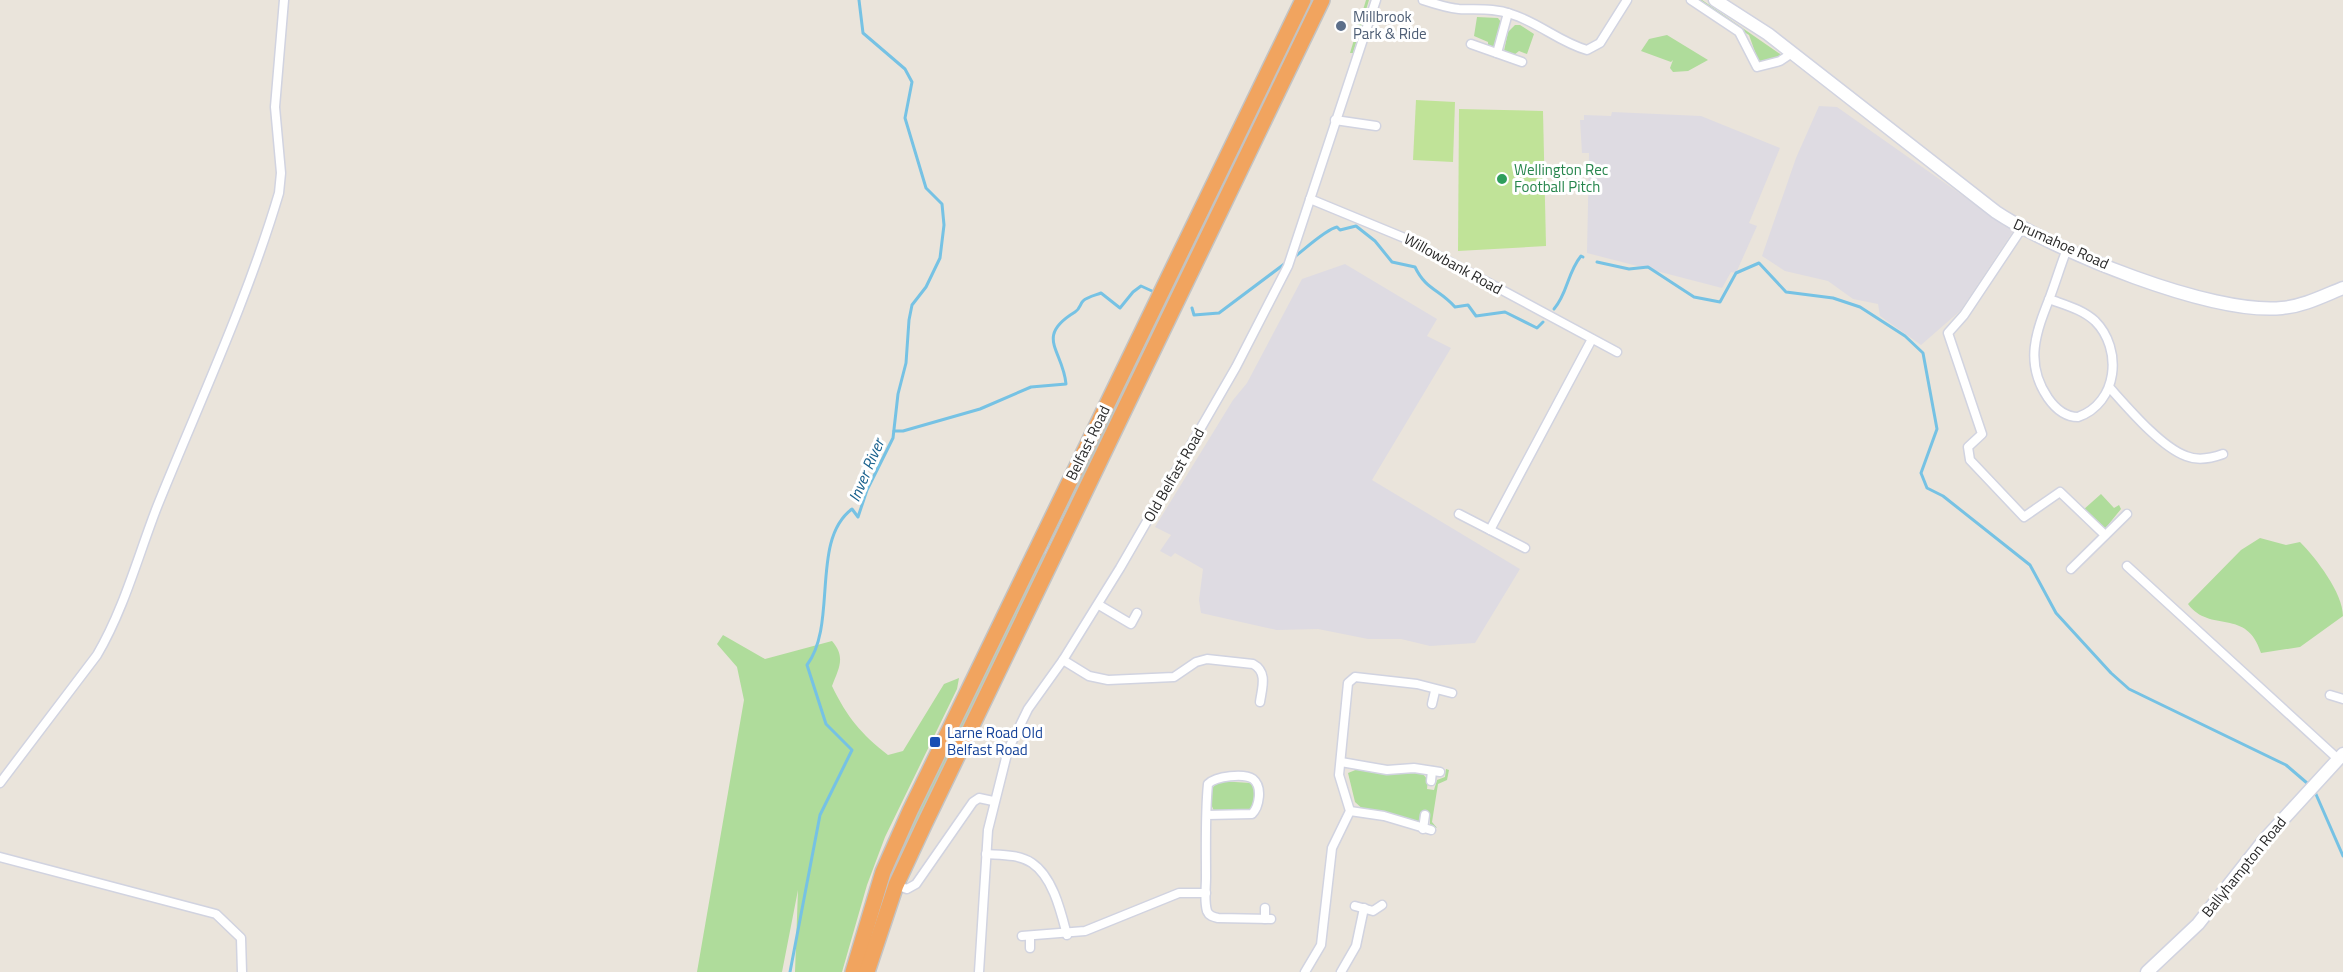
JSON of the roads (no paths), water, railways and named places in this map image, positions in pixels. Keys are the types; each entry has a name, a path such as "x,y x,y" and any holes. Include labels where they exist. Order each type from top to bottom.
{"highway":[{"name":"Belfast Road","path":"853,972 878,888 951,725 1303,0"},
{"name":"Belfast Road","path":"867,972 896,885 1322,0"}],"main road":[{"name":"Drumahoe Road","path":"1715,0 1792,52 1996,212 2022,228 2067,249 2163,286 2242,306 2269,308 2296,306 2343,288"},
{"name":"Ballyhampton Road","path":"2148,972 2198,924 2301,798 2338,760"}],"street":[{"path":"0,783 97,655 110,633 157,507 244,294 279,193 281,172 275,107 284,0"},
{"name":"Old Belfast Road","path":"980,972 986,854 993,801 1008,750 1028,709 1099,605 1236,367 1288,266 1376,0"},
{"path":"1423,0 1457,9 1495,9 1526,20 1560,40 1590,50 1600,43 1627,0"},
{"path":"1691,0 1739,32 1757,67 1766,67 1783,60 1792,52"},
{"path":"1497,53 1508,13"},
{"path":"1471,44 1522,62"},
{"path":"1335,120 1376,126"},
{"name":"Willowbank Road","path":"1310,199 1398,234 1617,352"},
{"path":"2022,228 1964,315 1948,333 1982,434 1968,447 1970,460 2024,518 2060,492 2105,536"},
{"path":"2049,299 2084,313 2105,334 2112,353 2110,388 2101,402 2078,417 2062,413 2049,399 2036,374 2033,349 2036,330 2067,249"},
{"path":"1490,530 1593,339"},
{"path":"2110,388 2144,426 2186,456 2202,459 2223,454"},
{"path":"1460,514 1525,548"},
{"path":"2071,569 2127,514"},
{"name":"Ballyhampton Road","path":"2127,566 2338,760"},
{"path":"1099,605 1131,624 1137,613"},
{"path":"1063,660 1089,676 1108,680 1174,677 1196,662 1207,659 1253,664 1260,668 1263,675 1260,702"},
{"path":"1305,972 1321,945 1332,848 1350,811 1348,798 1339,775 1348,683 1355,677 1417,684 1435,691 1452,693"},
{"path":"1432,704 1435,691"},
{"path":"2330,695 2343,699"},
{"path":"1341,762 1387,770 1414,768 1436,771 1431,781"},
{"path":"1207,815 1252,814 1258,804 1255,781 1251,778 1219,776 1208,784 1207,815 1206,893 1207,911 1212,917 1268,919 1264,908"},
{"path":"896,885 907,889 916,884 973,802 979,798 993,801"},
{"path":"1350,811 1384,816 1427,830 1425,815"},
{"path":"986,854 1013,856 1032,863 1055,895 1067,935"},
{"path":"0,857 216,914 241,938 242,972"},
{"path":"1030,948 1026,936 1067,935 1085,931 1179,893 1206,893"},
{"path":"1341,972 1356,946 1360,907 1373,910 1382,905"}],"waterway":[{"name":"Inver River","path":"790,972 820,815 852,750 826,724 807,665 816,648 821,628 827,561 839,523 852,509 858,517 867,490 893,438 898,394 906,363 912,305 926,287 940,258 944,225 942,204 926,188 905,118 912,82 905,69 863,33 859,0"},
{"path":"1293,258 1332,229 1337,227 1340,230 1356,226 1375,241 1392,262 1415,267 1428,285 1455,307 1468,305 1476,316 1505,312 1537,328 1543,322"},
{"path":"1554,309 1559,303 1576,263 1581,256 1583,257"},
{"path":"1192,308 1194,315 1219,313 1287,262"},
{"path":"1597,262 1629,269 1648,267 1694,297 1720,302 1736,273 1759,263 1786,292 1833,298 1860,307 1905,336 1923,353 1937,429 1921,473 1927,488 1943,496 2030,565 2056,613 2111,673 2129,689 2286,765 2307,783"},
{"path":"894,431 903,431 980,409 1031,387 1066,384 1053,337 1063,321 1077,311 1082,302 1089,297 1101,293 1120,308 1141,286 1152,291"},
{"path":"2315,792 2343,856"}],"place":[{"name":"Millbrook Park & Ride","path":"1341,26"},
{"name":"Wellington Rec Football Pitch","path":"1502,179"},
{"name":"Larne Road Old Belfast Road","path":"935,742"}]}
